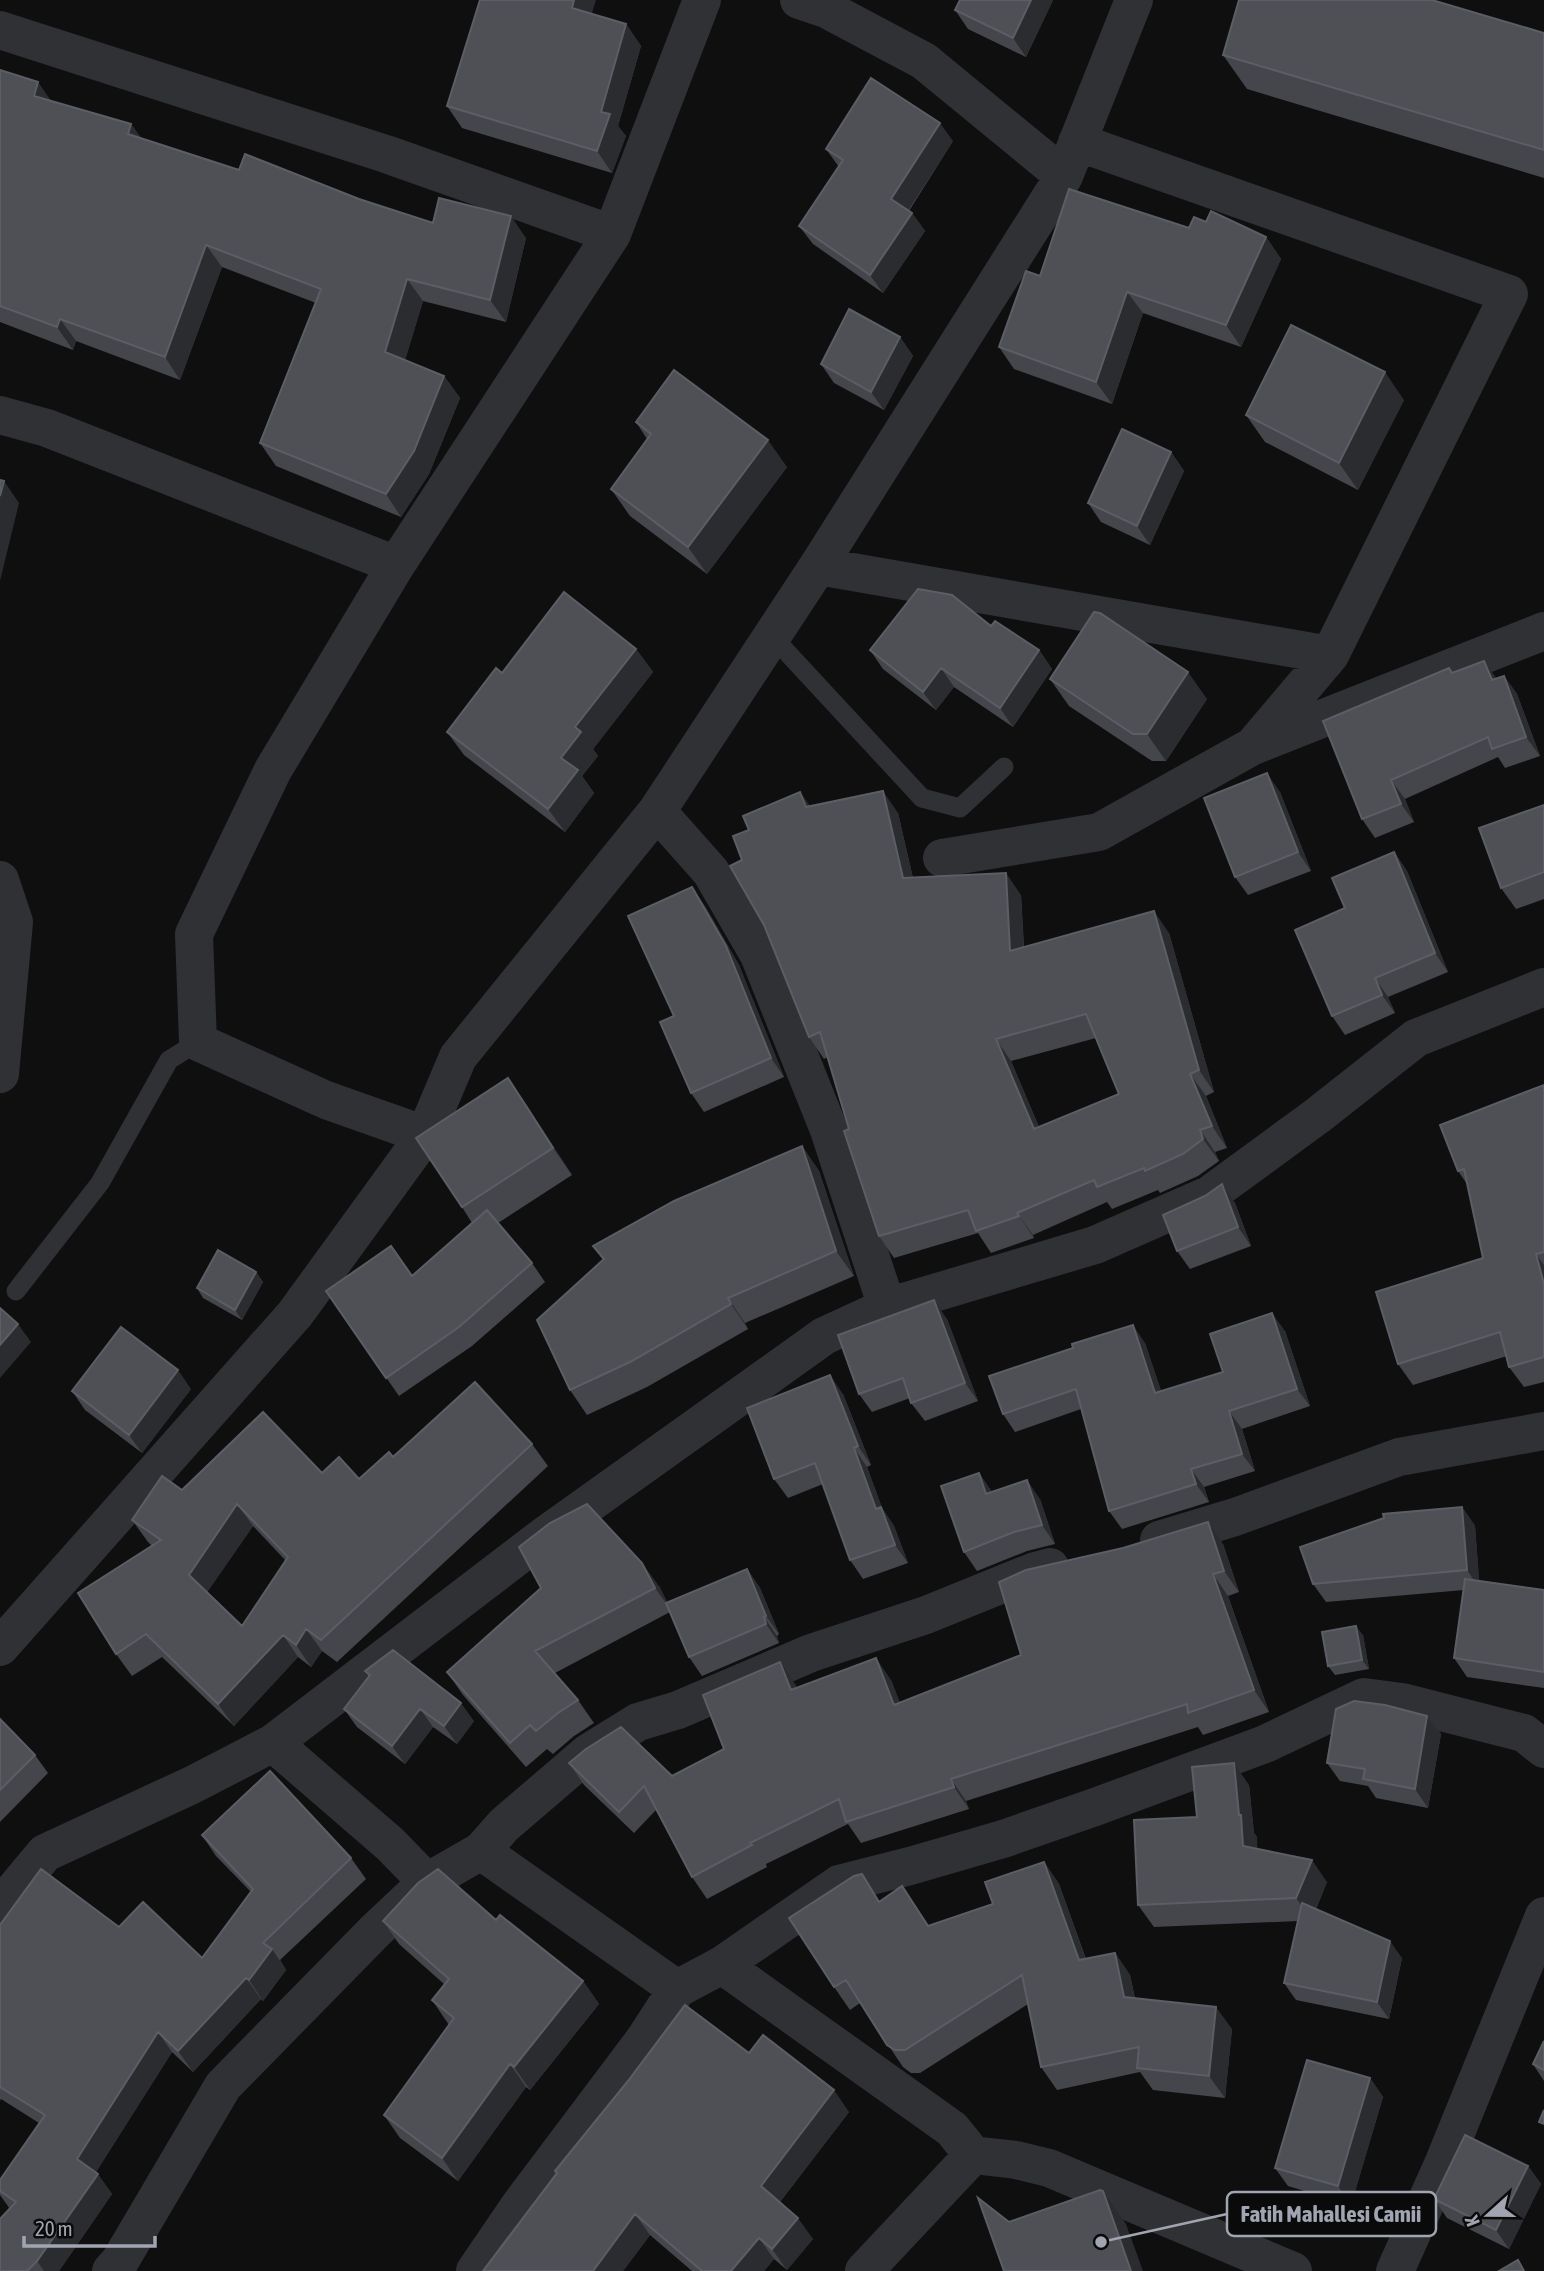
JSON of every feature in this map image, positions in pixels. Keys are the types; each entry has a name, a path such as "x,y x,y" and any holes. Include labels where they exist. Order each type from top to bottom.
{"street":[{"path":"425,1135 326,1100 198,1042 194,934 273,770 396,565 612,234 702,0"},
{"path":"799,0 826,9 924,61 1070,159 1509,294 1330,654 1253,746"},
{"path":"0,1647 295,1314 425,1135 458,1057 657,811 818,566 1070,159 1134,0"},
{"path":"0,30 386,154 612,234"},
{"path":"0,415 47,428 396,565"},
{"path":"818,566 1330,654"},
{"path":"942,858 1100,832 1253,746 1544,631"},
{"path":"657,811 711,872 759,955 829,1130 887,1307"},
{"path":"0,880 14,922 0,1074"},
{"path":"0,1907 45,1853 192,1785 273,1743 533,1545 824,1336 887,1307 1095,1245 1209,1195 1317,1116 1416,1038 1544,987"},
{"path":"1132,1549 1235,1517 1399,1457 1544,1431"},
{"path":"111,2271 120,2261 223,2086 375,1931 428,1882 481,1851 504,1825 588,1753 638,1722 678,1710 810,1653 926,1615 1035,1571 1083,1560"},
{"path":"475,2271 520,2204 644,2040 677,1989 722,1965 839,1884 911,1867 1095,1807 1265,1744 1364,1697 1402,1702 1524,1733 1544,1749"},
{"path":"273,1743 390,1844 428,1882"},
{"path":"481,1851 677,1989"},
{"path":"1395,2271 1444,2162 1544,1916"},
{"path":"722,1965 951,2129 973,2155 1016,2160 1049,2168 1293,2271"},
{"path":"864,2271 973,2155"}],"lane":[{"path":"771,635 922,798 960,808 1004,767"},
{"path":"16,1290 100,1183 169,1060 198,1042"}],"building":[{"path":"480,0 574,0 572,8 626,24 601,112 610,114 597,151 447,106"},
{"path":"960,0 1031,0 1013,38 955,10"},
{"path":"1239,0 1432,0 1544,33 1544,150 1223,55"},
{"path":"0,70 38,82 34,96 131,124 128,134 239,170 245,154 359,199 433,223 439,198 511,216 490,300 407,279 385,352 444,376 414,451 386,494 260,443 321,289 206,245 165,357 60,319 57,327 0,306"},
{"path":"871,78 940,123 891,199 912,213 870,275 799,226 843,160 826,149"},
{"path":"1069,189 1189,228 1194,217 1206,222 1211,211 1266,237 1226,325 1127,292 1096,382 999,347 1026,271 1040,276"},
{"path":"849,309 900,337 871,392 821,364"},
{"path":"1291,325 1385,372 1339,463 1246,415"},
{"path":"674,370 768,440 688,547 611,489 651,434 636,422"},
{"path":"1122,429 1171,452 1137,526 1088,503"},
{"path":"0,480 4,481 0,496"},
{"path":"918,589 952,595 991,626 995,621 1039,650 1000,708 941,668 923,692 870,650"},
{"path":"564,592 636,649 575,727 581,732 561,758 578,770 548,809 447,732 496,668 502,673"},
{"path":"1094,612 1100,613 1188,672 1147,734 1133,734 1050,679"},
{"path":"1484,661 1492,680 1504,676 1526,737 1492,749 1488,737 1391,780 1401,804 1362,819 1323,721 1449,668 1452,673"},
{"path":"1267,773 1298,852 1235,877 1204,798"},
{"path":"883,791 903,878 1006,873 1010,951 1154,911 1199,1070 1190,1074 1212,1126 1200,1130 1203,1139 1183,1154 1145,1171 1144,1168 1097,1187 1094,1180 1017,1213 1019,1216 976,1231 968,1210 879,1236 844,1131 849,1129 820,1032 809,1037 764,925 730,866 742,860 733,836 749,830 743,816 800,792 806,807","holes":["1086,1014 1119,1094 1034,1129 996,1039"]},
{"path":"1544,805 1544,872 1501,888 1479,828"},
{"path":"1394,852 1435,953 1375,978 1382,995 1332,1016 1295,930 1345,908 1332,878"},
{"path":"692,887 726,946 771,1058 691,1093 660,1022 674,1016 628,916"},
{"path":"508,1078 553,1148 462,1207 416,1138"},
{"path":"1544,1085 1544,1252 1536,1254 1544,1284 1544,1357 1509,1367 1500,1332 1398,1364 1376,1292 1483,1258 1464,1169 1458,1171 1440,1125"},
{"path":"802,1146 836,1251 728,1298 731,1304 630,1362 570,1390 537,1320 604,1259 593,1246 674,1201"},
{"path":"1222,1184 1238,1227 1177,1251 1163,1215 1205,1196"},
{"path":"487,1210 532,1263 459,1327 386,1378 326,1291 391,1246 412,1276"},
{"path":"218,1250 256,1272 235,1310 197,1288"},
{"path":"934,1300 965,1383 911,1403 903,1378 859,1394 838,1335"},
{"path":"0,1308 18,1324 0,1345"},
{"path":"1272,1313 1297,1389 1229,1411 1242,1454 1191,1469 1196,1484 1109,1511 1076,1389 1003,1414 989,1376 1073,1348 1072,1344 1133,1325 1155,1393 1223,1372 1210,1334"},
{"path":"121,1327 178,1370 129,1435 72,1391"},
{"path":"830,1375 858,1446 854,1448 876,1509 881,1507 895,1545 850,1560 815,1463 774,1479 747,1408"},
{"path":"475,1382 532,1444 321,1640 306,1629 296,1645 283,1635 218,1704 146,1634 116,1654 78,1593 161,1540 132,1520 162,1476 182,1490 263,1412 322,1473 339,1457 359,1479 389,1452 393,1457","holes":["237,1504 288,1557 242,1626 189,1575"]},
{"path":"979,1473 986,1494 1027,1480 1042,1525 1014,1532 964,1552 941,1486"},
{"path":"587,1504 642,1563 655,1588 535,1651 578,1700 536,1731 530,1725 510,1743 447,1672 541,1588 519,1547 550,1523"},
{"path":"1462,1507 1467,1570 1313,1584 1300,1547 1384,1518 1383,1514"},
{"path":"1208,1522 1224,1571 1213,1574 1254,1690 1188,1713 1187,1704 951,1779 954,1787 846,1822 839,1799 750,1843 752,1845 692,1877 644,1786 619,1812 569,1763 621,1727 672,1776 724,1749 703,1695 780,1662 791,1690 876,1658 894,1705 1021,1655 999,1582 1026,1570 1123,1548"},
{"path":"747,1569 766,1616 766,1624 689,1657 666,1603"},
{"path":"1465,1579 1544,1590 1544,1672 1454,1658"},
{"path":"1356,1626 1362,1660 1328,1666 1322,1632"},
{"path":"393,1650 461,1703 444,1726 420,1709 392,1746 344,1709 370,1675 365,1671"},
{"path":"1354,1701 1385,1705 1427,1716 1415,1789 1363,1779 1365,1769 1327,1763 1336,1709"},
{"path":"0,1719 35,1755 0,1790"},
{"path":"1234,1763 1243,1846 1312,1860 1296,1898 1138,1905 1134,1820 1197,1817 1192,1767"},
{"path":"270,1771 351,1858 263,1943 272,1949 249,1980 246,1978 178,2051 158,2032 77,2159 98,2174 37,2261 27,2271 0,2271 0,2219 16,2202 0,2191 0,2180 45,2115 0,2087 0,1925 41,1869 119,1927 143,1902 202,1958 253,1889 202,1835"},
{"path":"1044,1862 1079,1960 1115,1953 1124,1997 1216,2007 1209,2076 1137,2068 1139,2047 1041,2067 1022,1975 905,2050 895,2050 887,2045 846,1980 834,1987 789,1918 854,1876 862,1874 879,1902 902,1886 928,1926 993,1904 985,1882"},
{"path":"438,1869 496,1920 500,1915 583,1981 514,2067 510,2064 442,2158 384,2115 454,2018 432,2000 449,1979 383,1921 418,1883"},
{"path":"1302,1903 1390,1941 1377,2002 1284,1983"},
{"path":"685,2005 749,2053 763,2035 834,2090 761,2186 798,2218 772,2249 759,2238 731,2271 702,2271 635,2214 593,2271 483,2271 557,2173 555,2171"},
{"path":"1544,2041 1544,2070 1533,2064"},
{"path":"1307,2060 1370,2078 1338,2186 1275,2168"},
{"path":"1544,2110 1544,2124 1539,2122"},
{"path":"1465,2135 1528,2166 1496,2230 1434,2199"},
{"path":"1103,2191 1131,2271 1004,2271 978,2198 1009,2222"},
{"path":"1518,2260 1524,2271 1499,2271"}],"place":[{"name":"Fatih Mahallesi Camii","path":"1101,2242"}]}
